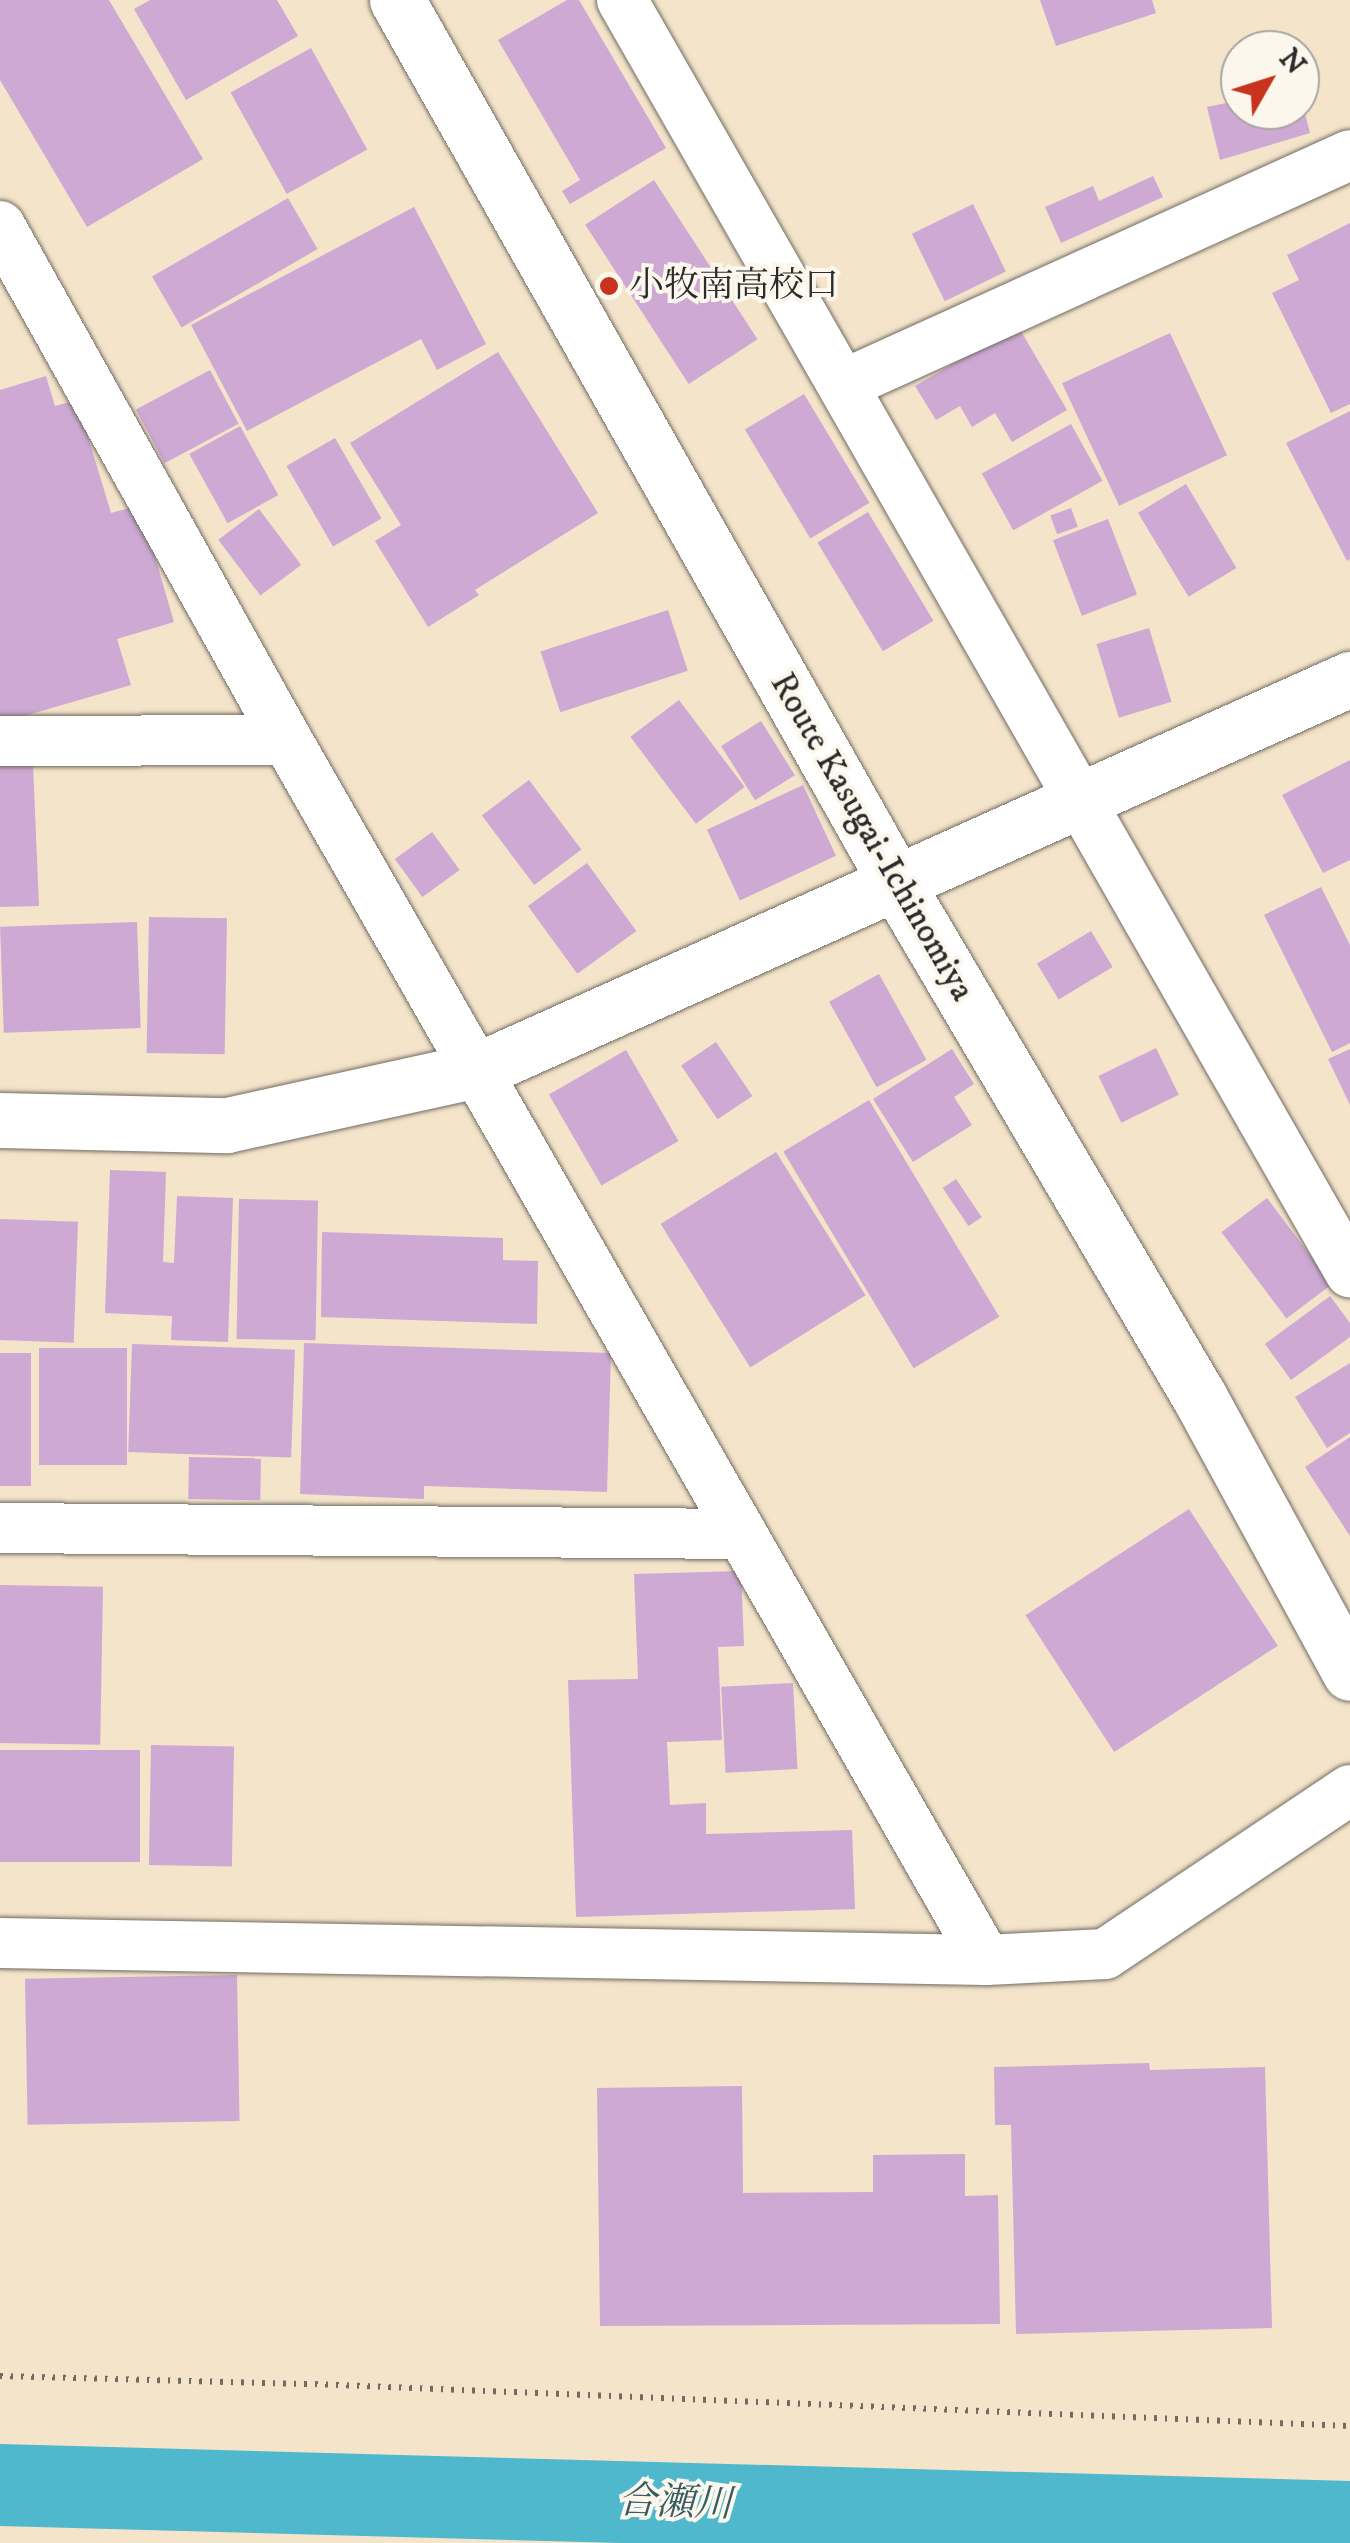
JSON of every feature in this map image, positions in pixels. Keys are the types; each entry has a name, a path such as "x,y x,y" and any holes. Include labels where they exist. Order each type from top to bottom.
{"main road":[{"name":"Route Kasugai-Ichinomiya","path":"397,0 898,886 1200,1398 1350,1673"},
{"path":"0,1120 227,1125 478,1070 898,886 1350,680"}],"street":[{"path":"622,0 846,384 1078,801 1350,1272"},
{"path":"846,384 1350,156"},
{"path":"0,226 287,740 986,1960"},
{"path":"0,741 287,740"},
{"path":"0,1528 742,1534"},
{"path":"0,1943 986,1960 1104,1954 1350,1790"}],"path":[{"path":"0,2376 315,2384 1350,2426"}],"building":[{"path":"0,0 109,0 203,159 87,227 0,80"},
{"path":"150,0 277,0 298,36 186,100 134,9"},
{"path":"567,0 579,0 666,148 570,204 562,191 580,180 498,40"},
{"path":"1040,0 1152,0 1156,13 1056,46"},
{"path":"311,48 367,149 287,194 231,93"},
{"path":"1220,104 1220,130 1310,133 1220,160 1207,107"},
{"path":"1153,176 1163,197 1061,243 1045,207 1093,186 1099,201"},
{"path":"654,180 757,339 689,384 585,225"},
{"path":"288,198 318,249 182,328 152,276"},
{"path":"973,204 1006,271 945,301 912,234"},
{"path":"414,207 486,344 437,370 421,339 247,431 191,325"},
{"path":"1350,223 1350,404 1331,413 1272,293 1299,280 1287,255"},
{"path":"1018,326 1067,410 1012,442 995,413 972,427 960,406 936,420 915,386"},
{"path":"1170,333 1227,455 1119,506 1062,383"},
{"path":"498,352 598,513 475,590 479,595 428,627 375,541 401,525 350,443"},
{"path":"210,370 239,424 164,463 136,409"},
{"path":"46,376 55,406 77,400 111,513 140,505 174,622 117,639 131,685 0,723 0,390"},
{"path":"804,394 869,503 810,538 745,430"},
{"path":"1350,411 1350,559 1347,561 1286,443"},
{"path":"1071,424 1103,481 1013,530 982,473"},
{"path":"240,426 278,495 228,523 189,454"},
{"path":"335,438 382,519 333,547 287,466"},
{"path":"1186,484 1236,568 1188,597 1138,513"},
{"path":"1071,508 1078,527 1057,534 1050,516"},
{"path":"259,509 301,565 260,596 218,540"},
{"path":"868,512 933,621 883,651 817,542"},
{"path":"1108,519 1137,595 1082,616 1053,540"},
{"path":"668,610 688,671 560,712 541,651"},
{"path":"1149,628 1172,702 1119,718 1096,644"},
{"path":"679,700 745,787 696,824 630,737"},
{"path":"761,721 795,775 755,800 721,746"},
{"path":"1350,760 1350,860 1323,873 1282,795"},
{"path":"33,764 39,906 0,907 0,765"},
{"path":"529,780 581,849 534,885 482,816"},
{"path":"803,785 836,856 740,900 707,830"},
{"path":"432,832 460,870 422,897 395,859"},
{"path":"587,863 636,931 577,974 528,906"},
{"path":"1321,887 1350,945 1350,1043 1332,1052 1264,915"},
{"path":"149,917 227,918 225,1054 147,1053"},
{"path":"137,922 141,1028 4,1033 0,927"},
{"path":"1091,931 1113,967 1059,999 1037,963"},
{"path":"879,974 927,1060 877,1087 829,1002"},
{"path":"716,1042 752,1096 718,1119 681,1065"},
{"path":"1156,1048 1179,1095 1121,1123 1098,1076"},
{"path":"952,1049 974,1084 954,1097 972,1125 913,1162 873,1099"},
{"path":"1350,1049 1350,1105 1328,1059"},
{"path":"626,1050 678,1141 601,1185 549,1094"},
{"path":"869,1100 999,1317 914,1368 783,1152"},
{"path":"776,1152 866,1295 750,1367 661,1224"},
{"path":"110,1170 166,1172 163,1262 174,1263 177,1196 233,1198 228,1342 171,1340 172,1316 105,1313"},
{"path":"956,1179 982,1217 968,1226 943,1188"},
{"path":"1267,1198 1332,1284 1286,1319 1221,1232"},
{"path":"239,1199 318,1200 316,1340 237,1339"},
{"path":"0,1219 78,1222 74,1343 0,1340"},
{"path":"322,1232 503,1238 503,1260 538,1261 537,1324 321,1317"},
{"path":"1330,1296 1350,1323 1350,1337 1291,1380 1265,1344"},
{"path":"304,1343 611,1353 607,1492 424,1486 424,1499 300,1494"},
{"path":"132,1344 295,1350 291,1458 128,1452"},
{"path":"39,1348 127,1348 127,1465 39,1465"},
{"path":"0,1353 31,1353 31,1486 0,1486"},
{"path":"1350,1363 1350,1433 1327,1448 1295,1397"},
{"path":"1350,1437 1350,1536 1305,1467"},
{"path":"189,1457 261,1458 260,1500 188,1499"},
{"path":"1189,1509 1278,1646 1114,1752 1025,1615"},
{"path":"741,1571 744,1646 718,1647 722,1740 667,1742 670,1805 706,1803 706,1834 852,1830 855,1909 576,1917 568,1680 638,1679 634,1574"},
{"path":"0,1585 103,1587 100,1745 0,1743"},
{"path":"793,1683 798,1769 726,1773 721,1687"},
{"path":"151,1745 234,1746 232,1866 149,1865"},
{"path":"0,1750 140,1750 140,1862 0,1862"},
{"path":"237,1975 240,2121 28,2125 25,1979"},
{"path":"1149,2063 1150,2070 1265,2067 1272,2328 1016,2334 1011,2125 995,2125 994,2067"},
{"path":"742,2086 743,2193 873,2192 873,2155 965,2154 965,2196 998,2195 1000,2324 600,2326 597,2088"}],"waterway":[{"name":"合瀬川","path":"0,2485 1350,2522"}],"place":[{"name":"小牧南高校口","path":"609,286"}]}
